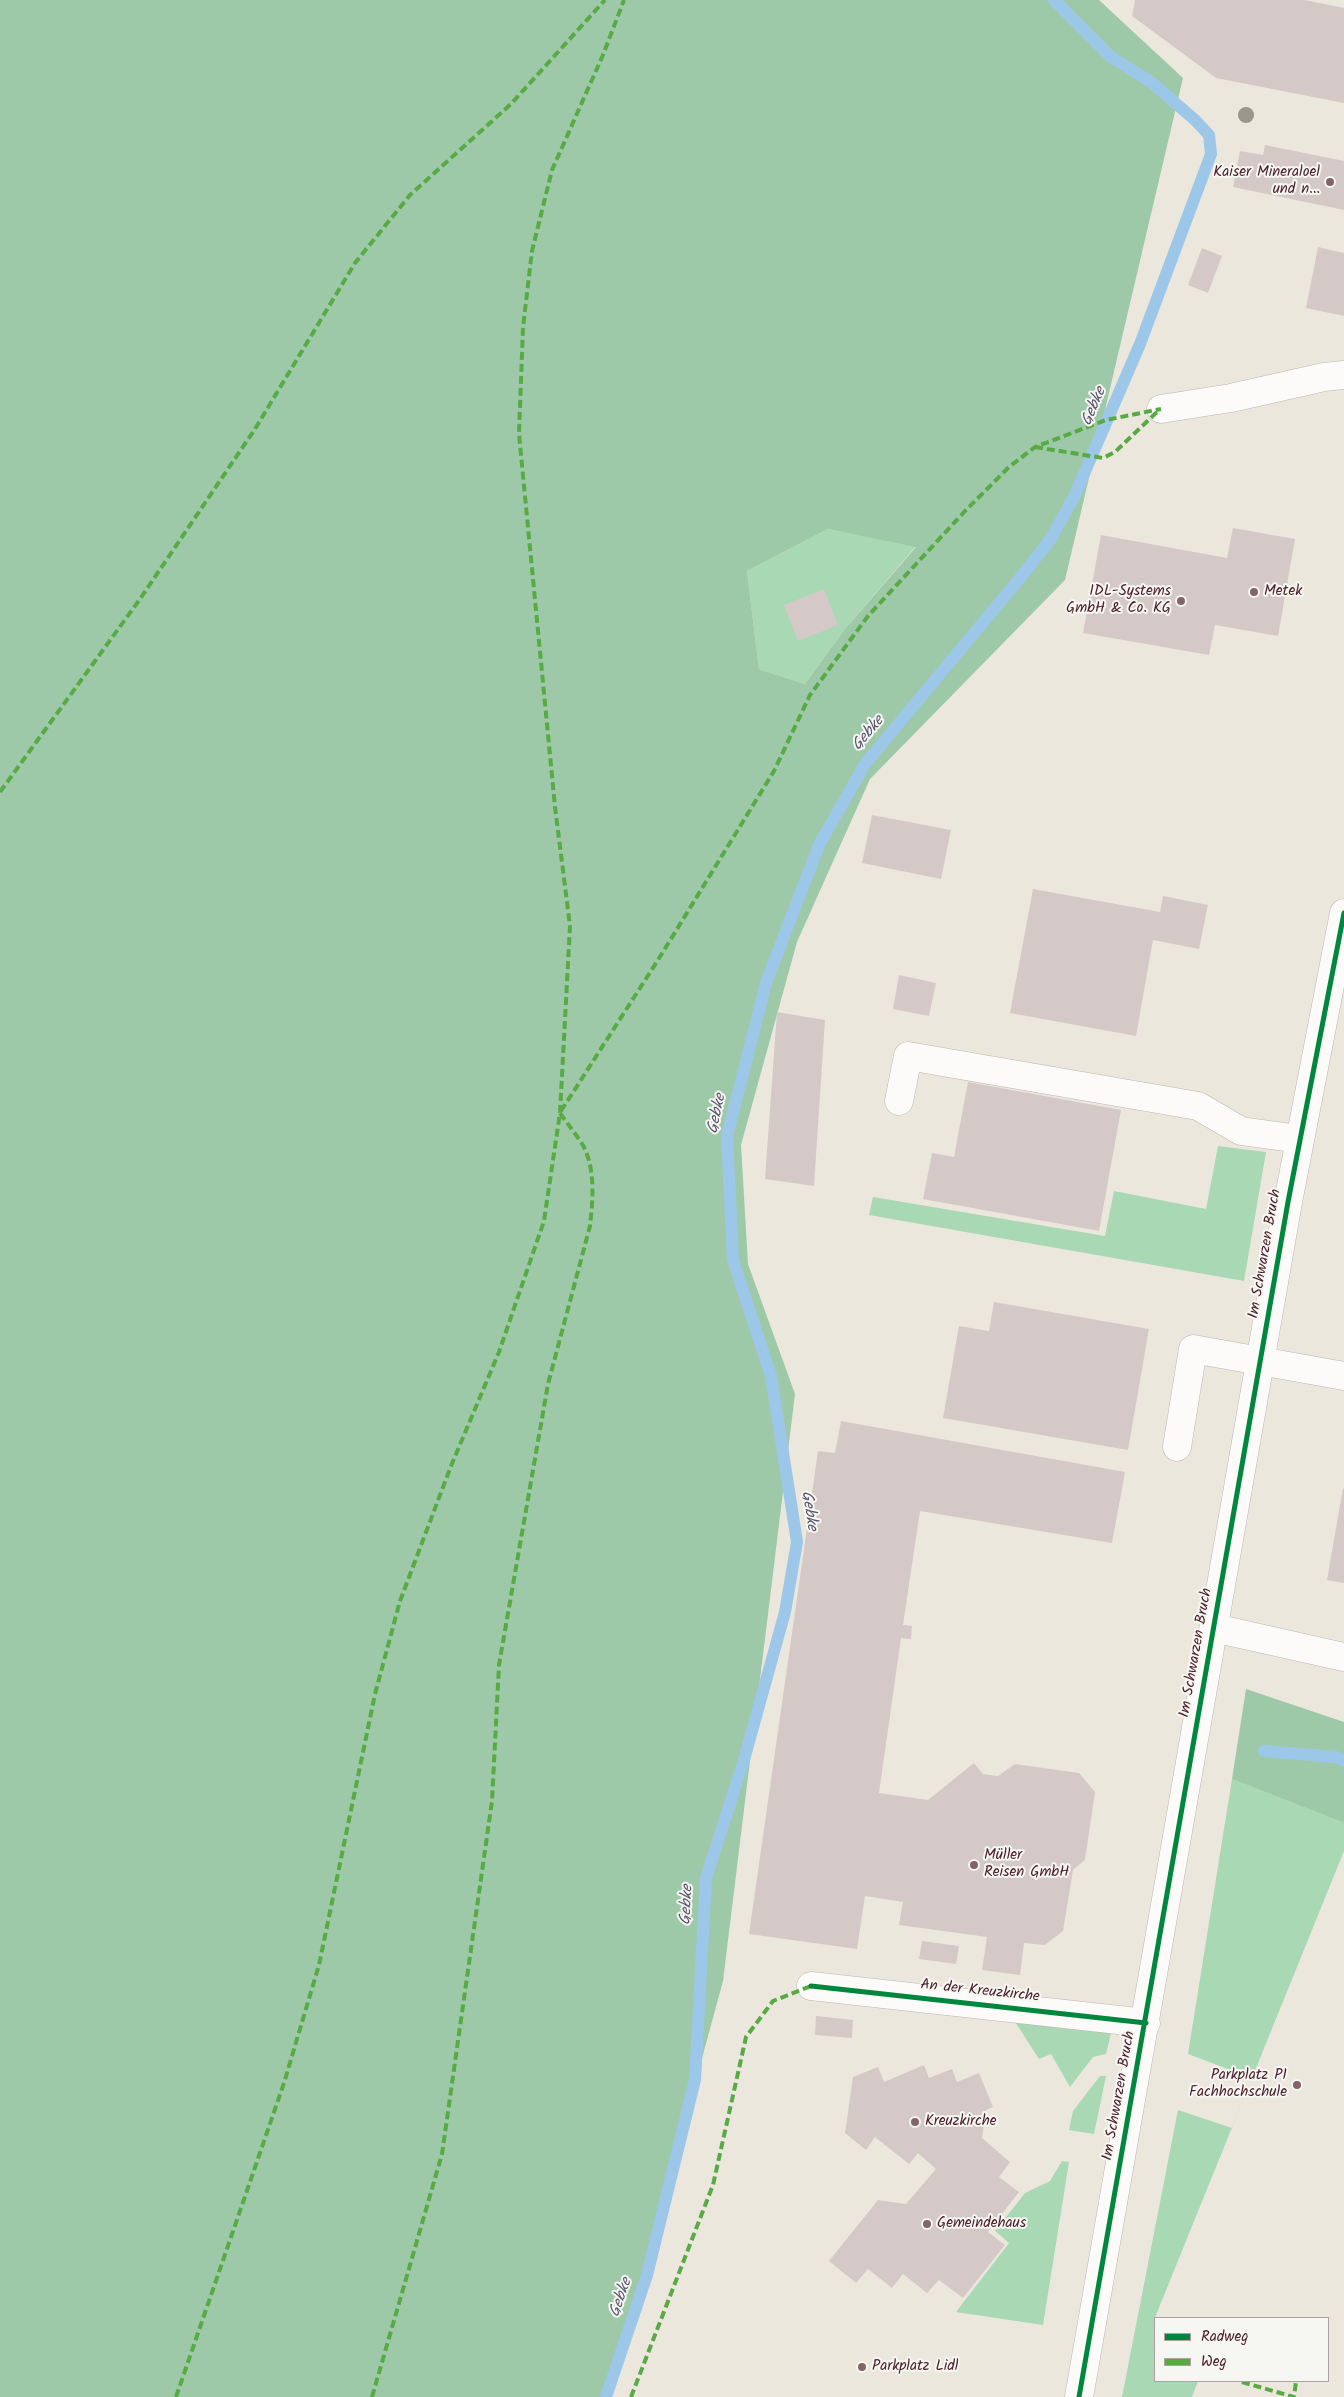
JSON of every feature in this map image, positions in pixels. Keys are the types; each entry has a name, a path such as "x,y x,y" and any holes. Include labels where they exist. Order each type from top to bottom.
{"street":[{"path":"1161,409 1232,398 1324,377 1344,375"},
{"name":"Im Schwarzen Bruch","path":"1079,2397 1146,2023 1299,1140 1344,913"},
{"path":"899,1101 908,1056 1198,1106 1241,1131 1299,1140"},
{"path":"1177,1447 1193,1349 1344,1376"},
{"path":"1214,1628 1344,1657"},
{"name":"An der Kreuzkirche","path":"811,1986 1146,2023"}],"green space":[{"path":"0,0 1099,0 1183,78 1065,580 870,779 797,942 741,1145 748,1264 795,1394 723,1981 610,2397 0,2397","holes":["828,529 916,547 844,630 805,684 759,669 747,571"]},
{"path":"828,529 916,546 844,630 805,684 759,669 747,571"},
{"path":"1218,1146 1266,1152 1244,1281 869,1215 873,1197 1105,1236 1114,1191 1206,1209"},
{"path":"1246,1689 1344,1722 1344,1823 1232,1779"},
{"path":"1232,1779 1344,1823 1344,1851 1252,2078 1188,2054"},
{"path":"1012,2017 1112,2029 1106,2054 1093,2057 1070,2087 1051,2054 1039,2059"},
{"path":"1100,2076 1106,2076 1094,2134 1069,2130 1073,2111"},
{"path":"1178,2110 1232,2128 1154,2317 1154,2382 1198,2382 1192,2397 1122,2397"},
{"path":"1062,2161 1069,2162 1043,2325 956,2312 1009,2243 995,2231 1025,2193 1050,2181"}],"building":[{"path":"1135,0 1305,0 1344,8 1344,103 1216,78 1132,16"},
{"path":"1265,145 1344,161 1344,210 1233,187 1240,151 1263,155"},
{"path":"1318,247 1344,253 1344,316 1306,308"},
{"path":"1202,248 1222,256 1208,293 1188,285"},
{"path":"1233,528 1295,539 1278,636 1215,625 1209,655 1083,633 1101,535 1227,558"},
{"path":"824,589 838,625 798,641 784,605"},
{"path":"872,815 951,830 941,879 862,863"},
{"path":"1033,889 1160,912 1163,896 1208,905 1199,949 1153,940 1136,1036 1010,1013"},
{"path":"899,975 936,983 929,1016 893,1009"},
{"path":"777,1012 825,1020 814,1186 765,1179"},
{"path":"968,1082 1121,1110 1099,1231 923,1199 932,1153 954,1157"},
{"path":"994,1302 1149,1329 1128,1450 943,1418 959,1326 989,1331"},
{"path":"841,1421 1125,1472 1112,1543 920,1511 903,1625 912,1626 911,1639 901,1638 879,1793 928,1800 974,1763 983,1774 998,1776 1015,1764 1079,1773 1095,1792 1085,1860 1073,1870 1063,1931 1045,1945 1024,1943 1020,1975 982,1970 987,1937 899,1925 903,1902 865,1896 857,1949 749,1934 818,1451 835,1453"},
{"path":"1344,1489 1344,1583 1327,1580"},
{"path":"922,1941 959,1946 956,1964 919,1959"},
{"path":"816,2016 853,2020 852,2038 815,2035"},
{"path":"924,2065 929,2078 952,2069 957,2082 979,2073 993,2107 986,2110 982,2138 1010,2162 999,2177 1019,2192 988,2232 1005,2245 963,2298 939,2280 927,2293 903,2274 892,2288 868,2269 856,2283 829,2261 878,2200 906,2204 936,2169 918,2153 909,2164 875,2137 866,2150 845,2133 853,2077 878,2067 884,2082"}],"waterway":[{"name":"Gebke","path":"606,2397 647,2275 695,2080 706,1878 744,1760 785,1612 797,1542 771,1376 733,1260 727,1136 766,983 819,845 865,764 1050,540 1074,497 1140,344 1211,154 1209,135 1195,120 1151,82 1111,57 1054,0"},
{"path":"1264,1751 1336,1757 1344,1761"}],"marked path":[{"path":"0,792 140,599 255,429 355,263 410,195 511,104 605,0"},
{"path":"176,2397 284,2083 319,1965 375,1694 400,1601 451,1466 499,1352 544,1221 560,1113 570,926 555,807 519,434 523,327 532,251 552,170 603,55 624,0"},
{"path":"561,1111 658,960 774,771 810,695 868,616 966,510 1009,467 1035,447 1106,420 1161,409"},
{"path":"1035,447 1103,458 1115,452 1159,410"},
{"path":"372,2397 442,2154 492,1801 499,1665 548,1384 590,1226 592,1183 589,1161 581,1142 560,1113"},
{"path":"631,2397 713,2185 746,2037 773,2001 811,1986"},
{"path":"1242,2382 1294,2397 1296,2382"}],"cycle path":[{"path":"1079,2397 1288,1202 1344,913"},
{"path":"811,1986 1146,2023"}],"place":[{"name":"Kaiser Mineraloel und n...","path":"1330,182"},
{"name":"Metek","path":"1254,592"},
{"name":"IDL-Systems GmbH & Co. KG","path":"1181,601"},
{"name":"Müller Reisen GmbH","path":"974,1865"},
{"name":"Parkplatz P1 Fachhochschule","path":"1297,2085"},
{"name":"Kreuzkirche","path":"915,2122"},
{"name":"Gemeindehaus","path":"927,2224"},
{"name":"Parkplatz Lidl","path":"862,2367"}]}
